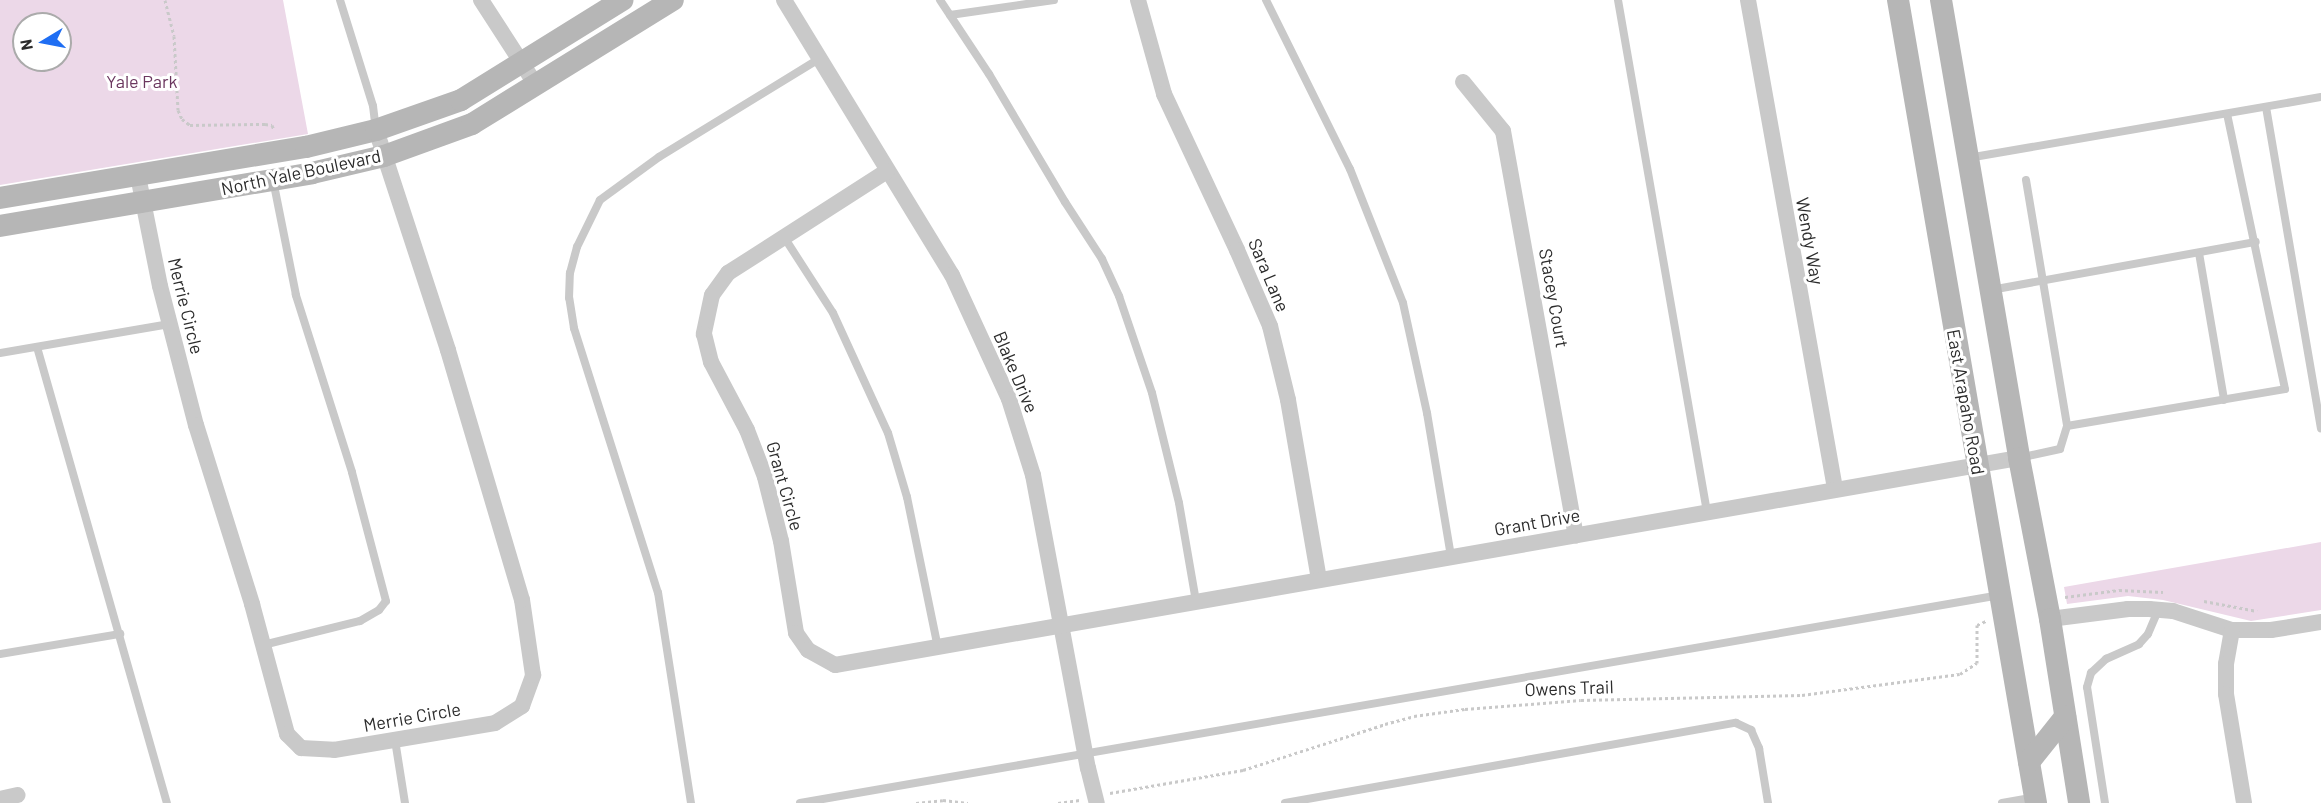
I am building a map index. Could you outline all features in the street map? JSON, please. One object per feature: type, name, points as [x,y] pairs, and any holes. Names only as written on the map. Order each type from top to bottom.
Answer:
[{"type":"main road","name":"North Yale Boulevard","points":[[0,198],[306,147],[376,130],[461,100],[622,0]]},
{"type":"main road","name":"North Yale Boulevard","points":[[0,226],[273,180],[384,156],[472,124],[673,0]]},
{"type":"main road","name":"East Arapaho Road","points":[[1898,0],[2036,800]]},
{"type":"main road","points":[[1941,0],[2019,458],[2050,619],[2079,803]]},
{"type":"main road","points":[[2029,762],[2065,717]]},
{"type":"street","points":[[481,0],[536,85]]},
{"type":"street","name":"Blake Drive","points":[[784,0],[886,171],[952,275],[1010,399],[1033,474],[1085,754],[1097,803]]},
{"type":"street","name":"Sara Lane","points":[[1138,0],[1164,94],[1270,326],[1288,400],[1319,579]]},
{"type":"street","name":"Wendy Way","points":[[1748,0],[1835,489]]},
{"type":"street","name":"Stacey Court","points":[[1463,82],[1503,131],[1576,535]]},
{"type":"street","name":"Merrie Circle","points":[[138,176],[170,324],[196,425],[263,645],[287,734],[301,748],[334,750],[495,723],[522,706],[533,675],[522,600],[448,350],[376,130]]},
{"type":"street","name":"Grant Circle","points":[[886,171],[728,273],[712,296],[704,334],[711,362],[747,430],[765,477],[781,541],[796,633],[808,650],[835,665],[1061,625]]},
{"type":"street","name":"Grant Drive","points":[[1061,625],[2019,458]]},
{"type":"street","points":[[2050,619],[2128,609],[2173,611],[2232,630],[2271,630],[2321,622]]},
{"type":"street","points":[[2232,630],[2226,664],[2226,694],[2244,803]]},
{"type":"street","points":[[0,799],[18,795]]},
{"type":"lane","points":[[340,0],[373,105],[376,130]]},
{"type":"lane","points":[[940,0],[1102,259],[1119,296],[1157,415],[1179,503],[1196,601]]},
{"type":"lane","points":[[950,15],[1054,0]]},
{"type":"lane","points":[[1266,0],[1350,169],[1403,303],[1426,413],[1451,557]]},
{"type":"lane","points":[[1618,0],[1707,512]]},
{"type":"lane","points":[[691,803],[658,593],[574,328],[569,298],[570,273],[588,222],[600,200],[658,157],[819,59]]},
{"type":"lane","points":[[1968,158],[2321,97]]},
{"type":"lane","points":[[2266,107],[2321,428]]},
{"type":"lane","points":[[2067,426],[2285,389],[2228,114]]},
{"type":"lane","points":[[263,645],[360,621],[379,610],[386,601],[352,472],[296,295],[273,180]]},
{"type":"lane","points":[[2019,458],[2060,449],[2067,426],[2026,180]]},
{"type":"lane","points":[[784,237],[833,313],[888,433],[907,497],[938,648]]},
{"type":"lane","points":[[1990,290],[2256,242]]},
{"type":"lane","points":[[2199,253],[2224,399]]},
{"type":"lane","points":[[0,353],[170,324]]},
{"type":"lane","points":[[37,347],[167,803]]},
{"type":"lane","points":[[800,803],[2000,595]]},
{"type":"lane","points":[[2105,803],[2087,687],[2091,673],[2106,660],[2139,644],[2148,634],[2158,610]]},
{"type":"lane","points":[[0,654],[120,634]]},
{"type":"lane","points":[[1285,803],[1736,723],[1751,730],[1759,748],[1768,803]]},
{"type":"lane","points":[[395,740],[405,803]]},
{"type":"lane","points":[[2002,803],[2036,800]]},
{"type":"path","points":[[165,0],[174,36],[178,110],[182,119],[190,125],[265,124],[272,125],[274,130]]},
{"type":"path","name":"Owens Trail","points":[[1117,792],[1243,770],[1395,722],[1465,709],[1581,700],[1802,695],[1960,674],[1977,663],[1977,625],[1988,620]]},
{"type":"path","points":[[916,803],[944,800],[968,803]]},
{"type":"path","points":[[1058,803],[1079,800]]},
{"type":"green space","name":"Yale Park","points":[[0,0],[283,0],[308,134],[0,185]]},
{"type":"green space","points":[[2321,542],[2321,610],[2251,621],[2163,600],[2128,596],[2067,604],[2064,587]]}]
